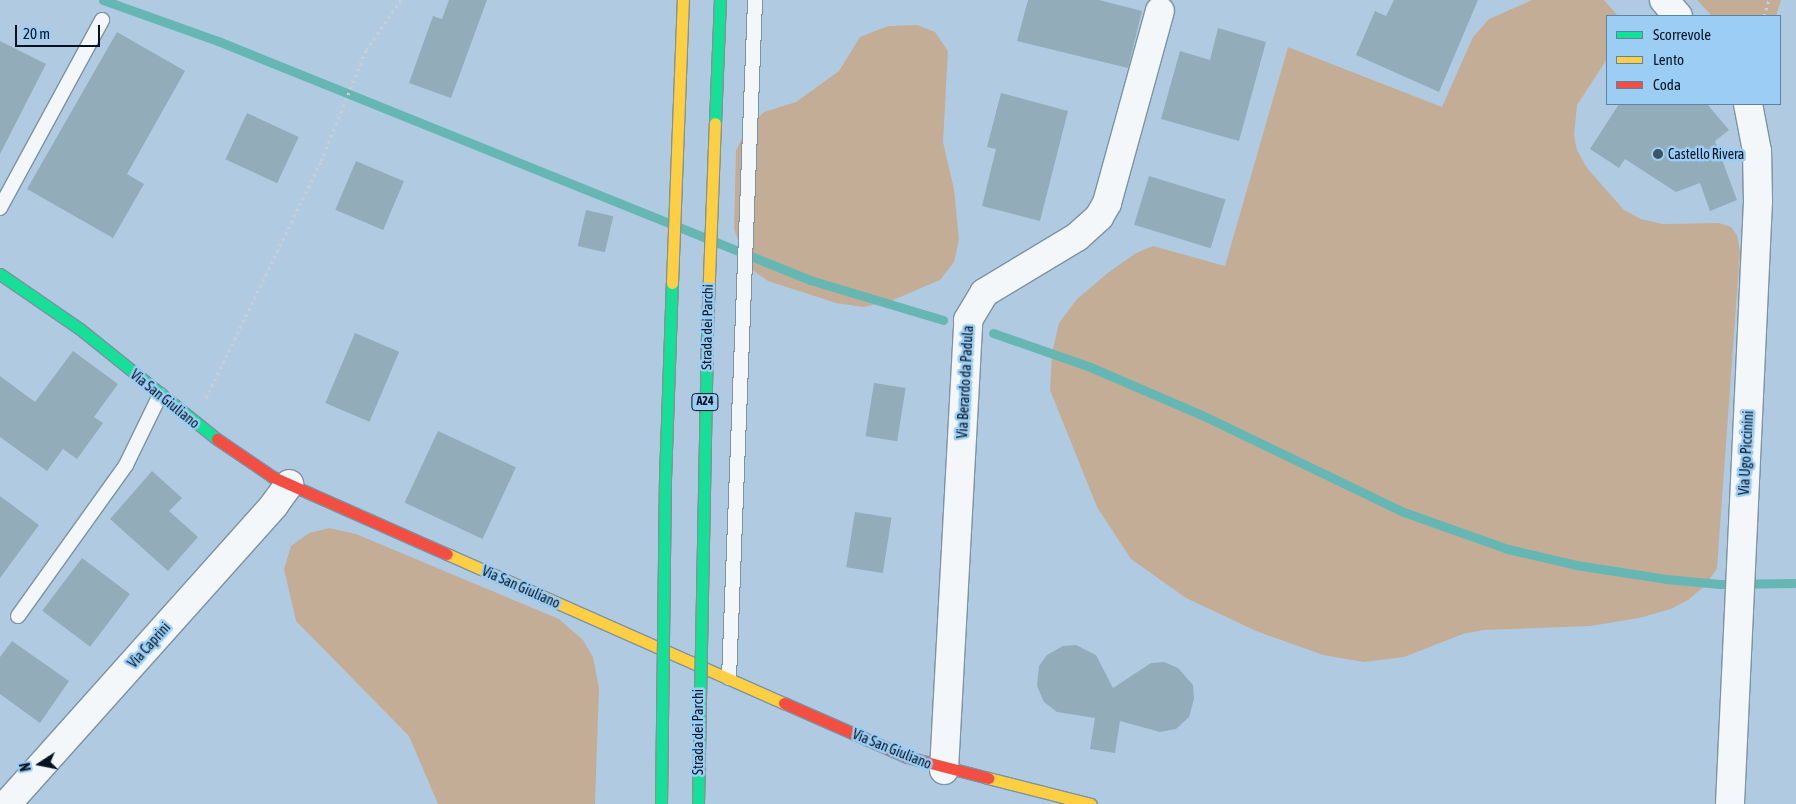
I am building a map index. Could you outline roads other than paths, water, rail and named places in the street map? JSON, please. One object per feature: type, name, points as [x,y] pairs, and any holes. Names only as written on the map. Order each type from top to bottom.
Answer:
[{"type":"main road","points":[[661,804],[665,479],[683,0]]},
{"type":"main road","name":"Strada dei Parchi","points":[[698,804],[708,272],[720,0]]},
{"type":"main road","name":"Via San Giuliano","points":[[0,274],[80,329],[194,423],[247,462],[289,484],[907,758],[944,770],[1091,804]]},
{"type":"street","points":[[1664,0],[1677,15]]},
{"type":"street","name":"Via Berardo da Padula","points":[[944,770],[968,320],[984,294],[1078,237],[1099,218],[1107,203],[1160,11]]},
{"type":"street","name":"Via Ugo Piccinini","points":[[1730,804],[1758,201],[1757,151],[1748,105]]},
{"type":"street","name":"Via Caprini","points":[[7,804],[274,505],[289,484]]},
{"type":"lane","points":[[729,678],[755,0]]},
{"type":"lane","points":[[0,208],[102,20]]},
{"type":"lane","points":[[18,616],[126,465],[160,395]]},
{"type":"waterway","points":[[103,0],[218,41],[810,280],[943,320]]},
{"type":"waterway","points":[[993,333],[1088,366],[1204,416],[1401,511],[1508,549],[1576,565],[1666,579],[1720,584],[1796,583]]},
{"type":"place","name":"Castello Rivera","points":[[1658,154]]}]
